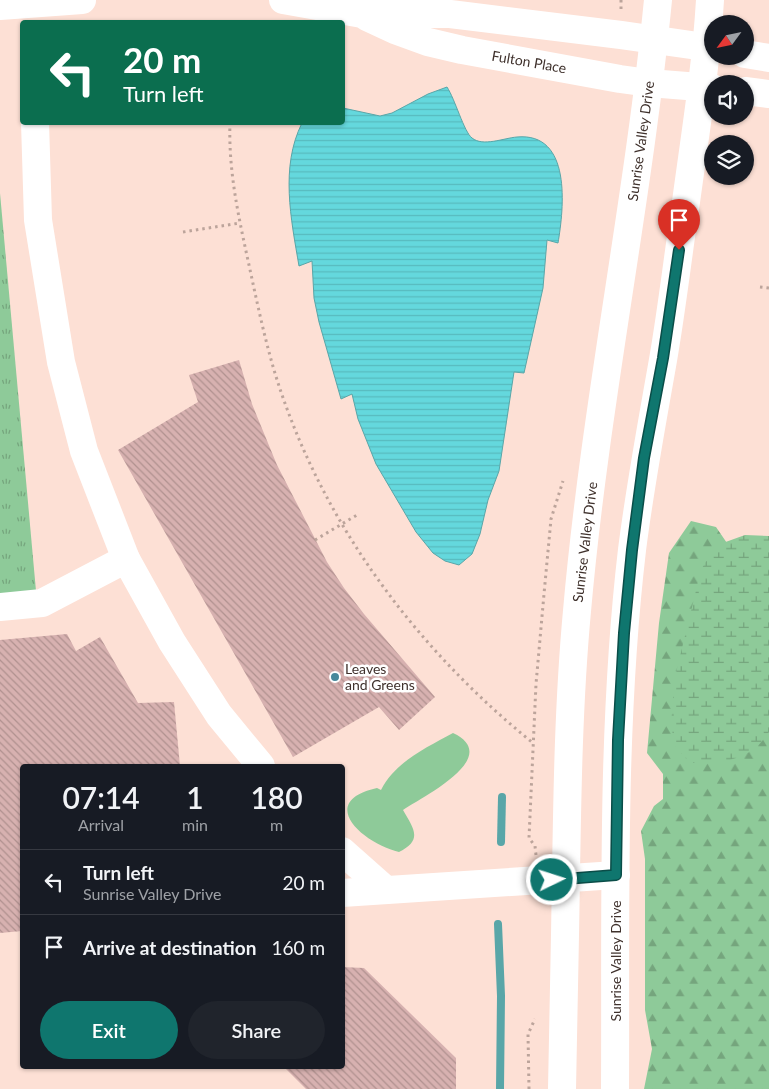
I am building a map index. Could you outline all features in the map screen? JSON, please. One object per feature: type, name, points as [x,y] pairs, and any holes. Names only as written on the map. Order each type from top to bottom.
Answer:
[{"type":"main road","points":[[0,6],[42,8],[82,0]]},
{"type":"main road","name":"Fulton Place","points":[[283,0],[362,14],[450,14],[704,47]]},
{"type":"main road","name":"Sunrise Valley Drive","points":[[562,1089],[569,725],[577,611],[583,549],[650,83],[658,0]]},
{"type":"main road","name":"Sunrise Valley Drive","points":[[710,0],[710,15]]},
{"type":"main road","name":"Fulton Place","points":[[362,14],[395,30],[428,42],[497,57],[650,83],[704,88]]},
{"type":"main road","points":[[754,56],[769,58]]},
{"type":"main road","points":[[754,92],[769,94]]},
{"type":"main road","name":"Sunrise Valley Drive","points":[[615,1089],[619,691],[632,550],[644,458],[665,348],[704,107]]},
{"type":"main road","points":[[36,125],[38,220],[61,362],[84,451],[126,559],[172,642],[219,715],[259,764]]},
{"type":"main road","points":[[0,606],[42,603],[126,559]]},
{"type":"main road","points":[[345,854],[386,890]]},
{"type":"main road","points":[[345,893],[616,875]]},
{"type":"path","points":[[230,125],[230,161],[240,223],[260,316],[279,388],[302,447],[324,494],[357,551],[378,581],[432,648],[452,671],[498,714],[533,743]]},
{"type":"path","points":[[183,232],[240,223]]},
{"type":"path","points":[[760,287],[769,288]]},
{"type":"path","points":[[315,540],[357,515]]},
{"type":"green space","points":[[0,193],[36,591],[0,594]]},
{"type":"green space","points":[[691,521],[716,527],[729,546],[769,622],[769,1089],[644,1089],[652,1049],[645,1010],[645,859],[641,831],[654,806],[663,799],[663,774],[647,753],[659,623],[669,553]]},
{"type":"green space","points":[[745,535],[769,536],[769,732],[753,750],[734,759],[690,763],[675,746],[671,724],[675,677],[701,570],[713,549],[720,544]]},
{"type":"green space","points":[[453,733],[466,743],[469,753],[465,764],[441,786],[403,810],[413,828],[414,834],[414,838],[407,848],[399,852],[385,848],[360,832],[347,812],[349,803],[359,794],[377,788],[381,790],[387,780],[403,763]]},
{"type":"water","points":[[447,87],[469,135],[477,141],[488,142],[517,137],[535,139],[547,147],[556,159],[562,193],[558,243],[547,240],[543,288],[524,373],[514,372],[499,471],[472,554],[459,565],[445,561],[433,553],[416,532],[376,464],[358,419],[352,394],[341,399],[319,322],[314,298],[312,261],[299,266],[289,193],[291,157],[301,125],[345,125],[345,108],[380,116],[392,113],[428,94]]},
{"type":"building","points":[[239,360],[252,404],[277,465],[327,562],[364,614],[435,697],[399,730],[379,707],[293,757],[118,450],[198,402],[189,375]]},
{"type":"building","points":[[67,634],[76,651],[100,637],[138,703],[174,702],[180,764],[20,764],[20,931],[0,933],[0,640]]},
{"type":"building","points":[[345,967],[364,968],[456,1058],[456,1089],[306,1089],[286,1069],[345,1069]]},
{"type":"waterway","points":[[501,842],[502,797]]},
{"type":"waterway","points":[[498,924],[501,996],[500,1089]]},
{"type":"place","name":"Leaves and Greens","points":[[335,677]]},
{"type":"route","points":[[552,880],[616,875],[619,691],[632,550],[644,458],[663,358],[679,250]]}]
